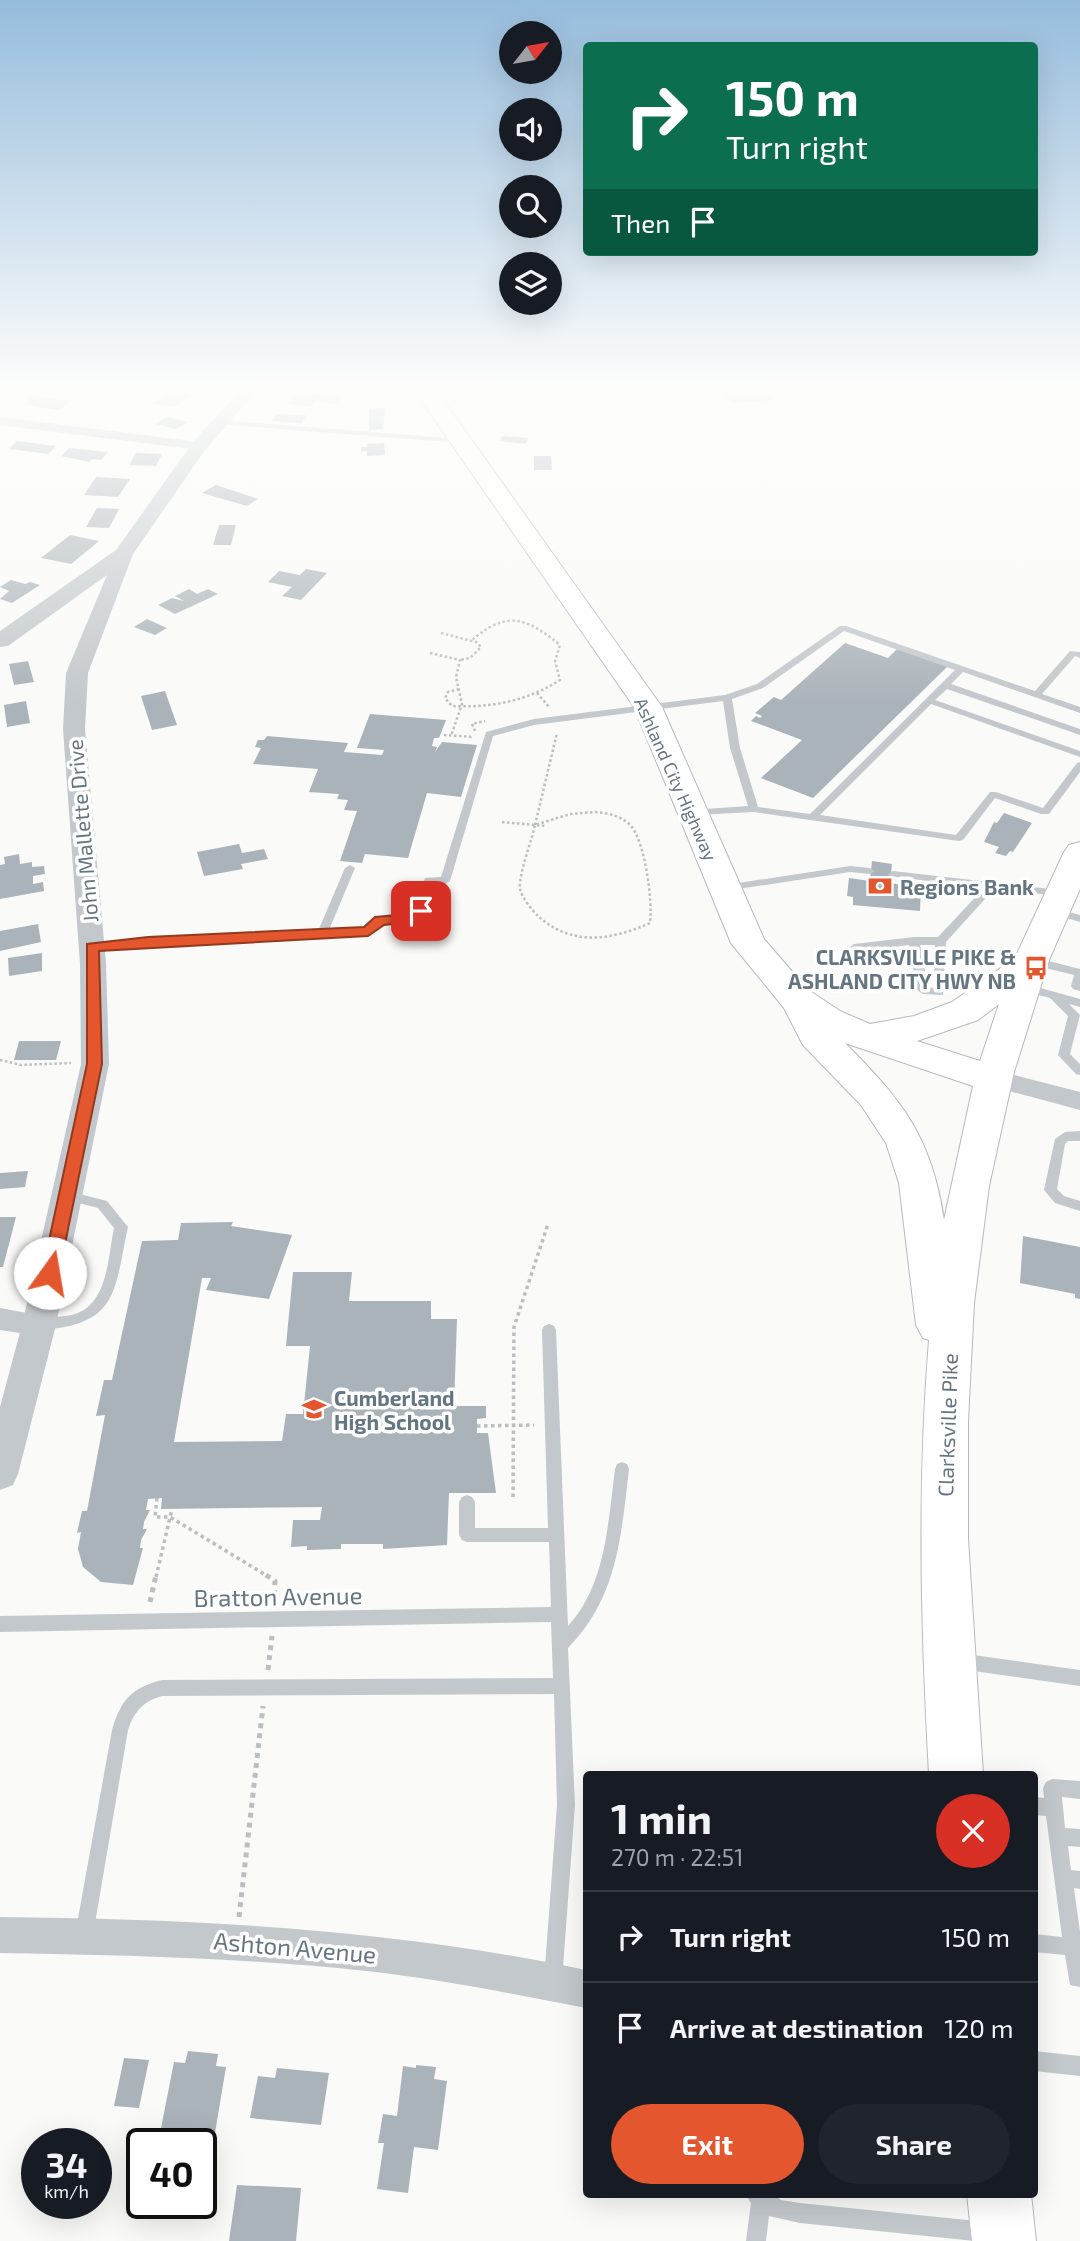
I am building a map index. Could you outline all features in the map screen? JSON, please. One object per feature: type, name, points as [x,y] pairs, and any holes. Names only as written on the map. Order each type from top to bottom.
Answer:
[{"type":"main road","name":"Ashland City Highway","points":[[499,495],[648,707],[695,812],[748,943],[794,998],[827,1020],[867,1038],[991,1078]]},
{"type":"main road","name":"Clarksville Pike","points":[[956,1771],[946,1659],[944,1473],[948,1385],[963,1218],[991,1078],[1037,981],[1064,908],[1080,852]]},
{"type":"main road","points":[[867,1038],[919,1028],[1037,981]]},
{"type":"main road","points":[[794,998],[816,1036],[874,1095],[904,1140],[919,1183],[928,1267],[948,1385]]},
{"type":"street","points":[[0,641],[118,561],[165,495]]},
{"type":"street","name":"John Mallette Drive","points":[[0,1474],[39,1325],[95,1064],[92,947],[74,729],[76,673],[118,561]]},
{"type":"street","points":[[991,1078],[1080,1101]]},
{"type":"street","points":[[0,1319],[39,1325]]},
{"type":"street","name":"Ashton Avenue","points":[[0,1935],[247,1942],[361,1952],[569,1985]]},
{"type":"lane","points":[[92,947],[368,932],[380,921],[413,918],[421,911],[429,880],[445,881],[489,734],[534,722],[727,698],[760,686],[843,628],[1080,710]]},
{"type":"lane","points":[[1037,694],[1073,653],[1080,655]]},
{"type":"lane","points":[[814,816],[961,669]]},
{"type":"lane","points":[[946,685],[1080,732]]},
{"type":"lane","points":[[727,698],[735,748],[754,808]]},
{"type":"lane","points":[[930,701],[1080,754]]},
{"type":"lane","points":[[695,812],[754,808],[959,838],[993,794],[1045,812],[1080,765]]},
{"type":"lane","points":[[323,934],[350,868]]},
{"type":"lane","points":[[725,888],[850,869],[870,871]]},
{"type":"lane","points":[[893,874],[991,886],[1064,908]]},
{"type":"lane","points":[[914,941],[923,990],[939,992],[942,941],[991,886]]},
{"type":"lane","points":[[854,948],[914,941],[942,941]]},
{"type":"lane","points":[[1037,981],[1080,974],[1077,986],[1080,987]]},
{"type":"lane","points":[[1037,981],[1080,1003]]},
{"type":"lane","points":[[1037,981],[1074,1015],[1064,1055],[1065,1060],[1080,1071]]},
{"type":"lane","points":[[1080,1136],[1065,1137],[1059,1142],[1050,1190],[1060,1200],[1080,1206]]},
{"type":"lane","points":[[39,1325],[67,1322],[94,1310],[111,1272],[121,1227],[103,1204],[68,1196]]},
{"type":"lane","points":[[549,1330],[557,1614],[566,1805],[569,1985]]},
{"type":"lane","points":[[559,1646],[579,1629],[600,1592],[610,1558],[622,1469]]},
{"type":"lane","points":[[467,1502],[467,1535],[555,1535]]},
{"type":"lane","name":"Bratton Avenue","points":[[0,1624],[557,1614]]},
{"type":"lane","points":[[946,1659],[1080,1678]]},
{"type":"lane","points":[[84,1936],[120,1730],[124,1715],[138,1696],[162,1688],[561,1686]]},
{"type":"lane","points":[[1080,1790],[1052,1788],[1058,1836],[1072,1879],[1075,1922],[1073,1947],[1077,1978],[1080,1978]]},
{"type":"lane","points":[[1038,1806],[1054,1808]]},
{"type":"lane","points":[[1058,1836],[1080,1838]]},
{"type":"lane","points":[[1038,1943],[1073,1947]]},
{"type":"lane","points":[[1038,2061],[1080,2066]]},
{"type":"lane","points":[[755,2241],[758,2198],[777,2209],[800,2213],[1002,2223]]},
{"type":"path","points":[[459,689],[448,692],[445,698],[452,706],[492,705],[537,693],[561,680],[555,661],[560,645],[537,625],[523,620],[498,621],[485,626],[471,641]]},
{"type":"path","points":[[430,653],[460,660],[470,658],[481,647],[471,641],[441,633]]},
{"type":"path","points":[[451,736],[461,706],[456,677],[460,660]]},
{"type":"path","points":[[537,693],[555,714]]},
{"type":"path","points":[[535,825],[562,814],[599,812],[628,823],[637,838],[653,906],[650,923],[620,936],[596,937],[560,932],[527,907],[520,888],[558,727]]},
{"type":"path","points":[[444,735],[487,738]]},
{"type":"path","points":[[502,822],[546,826]]},
{"type":"path","points":[[0,1060],[20,1065],[95,1064]]},
{"type":"path","points":[[513,1497],[514,1327],[548,1224]]},
{"type":"path","points":[[477,1426],[552,1425]]},
{"type":"path","points":[[146,1621],[172,1509]]},
{"type":"building","points":[[84,495],[120,495],[118,497]]},
{"type":"building","points":[[207,495],[245,495],[258,499],[247,506]]},
{"type":"building","points":[[97,508],[119,509],[109,528],[86,527]]},
{"type":"building","points":[[219,525],[236,525],[231,545],[213,545]]},
{"type":"building","points":[[70,535],[99,541],[71,564],[41,558]]},
{"type":"building","points":[[306,569],[327,573],[301,600],[282,596],[292,587],[268,582],[279,571],[300,575]]},
{"type":"building","points":[[11,580],[40,585],[12,603],[0,599],[9,591],[0,587]]},
{"type":"building","points":[[189,589],[197,594],[208,589],[218,594],[175,614],[158,605],[172,598],[184,601],[175,596]]},
{"type":"building","points":[[147,619],[167,628],[155,635],[134,627]]},
{"type":"building","points":[[845,643],[888,658],[897,649],[948,666],[813,798],[761,778],[802,740],[751,721],[756,716],[762,716],[755,713],[774,697],[781,700]]},
{"type":"building","points":[[28,661],[34,682],[14,685],[9,664]]},
{"type":"building","points":[[165,691],[177,725],[152,730],[141,696]]},
{"type":"building","points":[[26,701],[30,723],[7,727],[4,705]]},
{"type":"building","points":[[370,714],[446,720],[439,738],[434,738],[432,746],[437,747],[435,752],[442,742],[477,745],[461,797],[427,793],[408,858],[365,854],[362,863],[340,861],[357,811],[344,810],[348,800],[337,799],[339,794],[309,792],[318,769],[253,764],[261,748],[255,747],[258,740],[264,740],[267,736],[348,743],[344,752],[382,755],[384,750],[357,748]]},
{"type":"building","points":[[1004,813],[1032,823],[1013,852],[1010,851],[1006,856],[995,853],[999,847],[984,842],[994,822],[997,823]]},
{"type":"building","points":[[239,844],[242,853],[264,849],[268,859],[241,864],[243,869],[204,876],[197,852]]},
{"type":"building","points":[[19,854],[20,864],[32,862],[32,867],[44,866],[45,874],[33,876],[33,884],[43,882],[44,891],[0,899],[0,865],[5,864],[4,857]]},
{"type":"building","name":"Regions Bank","points":[[872,861],[892,864],[890,883],[921,888],[920,911],[853,905],[853,897],[847,896],[849,878],[870,881]]},
{"type":"building","points":[[38,924],[41,942],[0,951],[0,931]]},
{"type":"building","points":[[42,953],[42,971],[9,976],[8,958]]},
{"type":"building","points":[[19,1041],[61,1041],[56,1060],[14,1060]]},
{"type":"building","points":[[28,1171],[25,1187],[0,1189],[0,1173]]},
{"type":"building","points":[[0,1217],[16,1217],[3,1267],[0,1267]]},
{"type":"building","points":[[233,1222],[231,1226],[292,1235],[269,1299],[206,1290],[211,1278],[202,1278],[174,1442],[282,1441],[286,1414],[303,1414],[310,1346],[286,1346],[293,1272],[352,1272],[349,1301],[431,1301],[431,1319],[457,1319],[454,1406],[486,1406],[486,1418],[477,1419],[477,1433],[488,1433],[496,1493],[449,1493],[447,1545],[383,1549],[383,1544],[341,1544],[341,1549],[307,1550],[307,1546],[291,1547],[293,1520],[320,1520],[322,1507],[161,1509],[162,1498],[148,1499],[146,1510],[150,1510],[143,1529],[147,1529],[141,1540],[140,1548],[143,1548],[133,1585],[101,1582],[83,1567],[78,1549],[81,1532],[77,1533],[82,1511],[87,1511],[105,1415],[96,1416],[104,1380],[112,1380],[142,1241],[178,1240],[181,1223]]},
{"type":"building","points":[[1023,1236],[1080,1247],[1080,1299],[1075,1298],[1075,1294],[1020,1283]]},
{"type":"building","points":[[188,2051],[218,2054],[216,2066],[226,2067],[216,2128],[161,2128],[174,2062],[185,2063]]},
{"type":"building","points":[[124,2058],[149,2060],[139,2108],[114,2106]]},
{"type":"building","points":[[416,2065],[436,2067],[434,2079],[447,2081],[438,2150],[414,2147],[408,2193],[377,2189],[384,2143],[378,2143],[383,2114],[397,2116],[403,2066],[416,2068]]},
{"type":"building","points":[[277,2068],[329,2073],[321,2125],[250,2118],[258,2076],[275,2078]]},
{"type":"building","points":[[237,2185],[301,2188],[296,2241],[229,2241]]},
{"type":"place","name":"Regions Bank","points":[[880,886]]},
{"type":"place","name":"CLARKSVILLE PIKE & ASHLAND CITY HWY NB","points":[[1036,968]]},
{"type":"place","name":"Cumberland High School","points":[[314,1409]]},
{"type":"route","points":[[50,1273],[79,1149],[95,1064],[92,947],[368,932],[380,921],[413,918],[421,911]]}]
